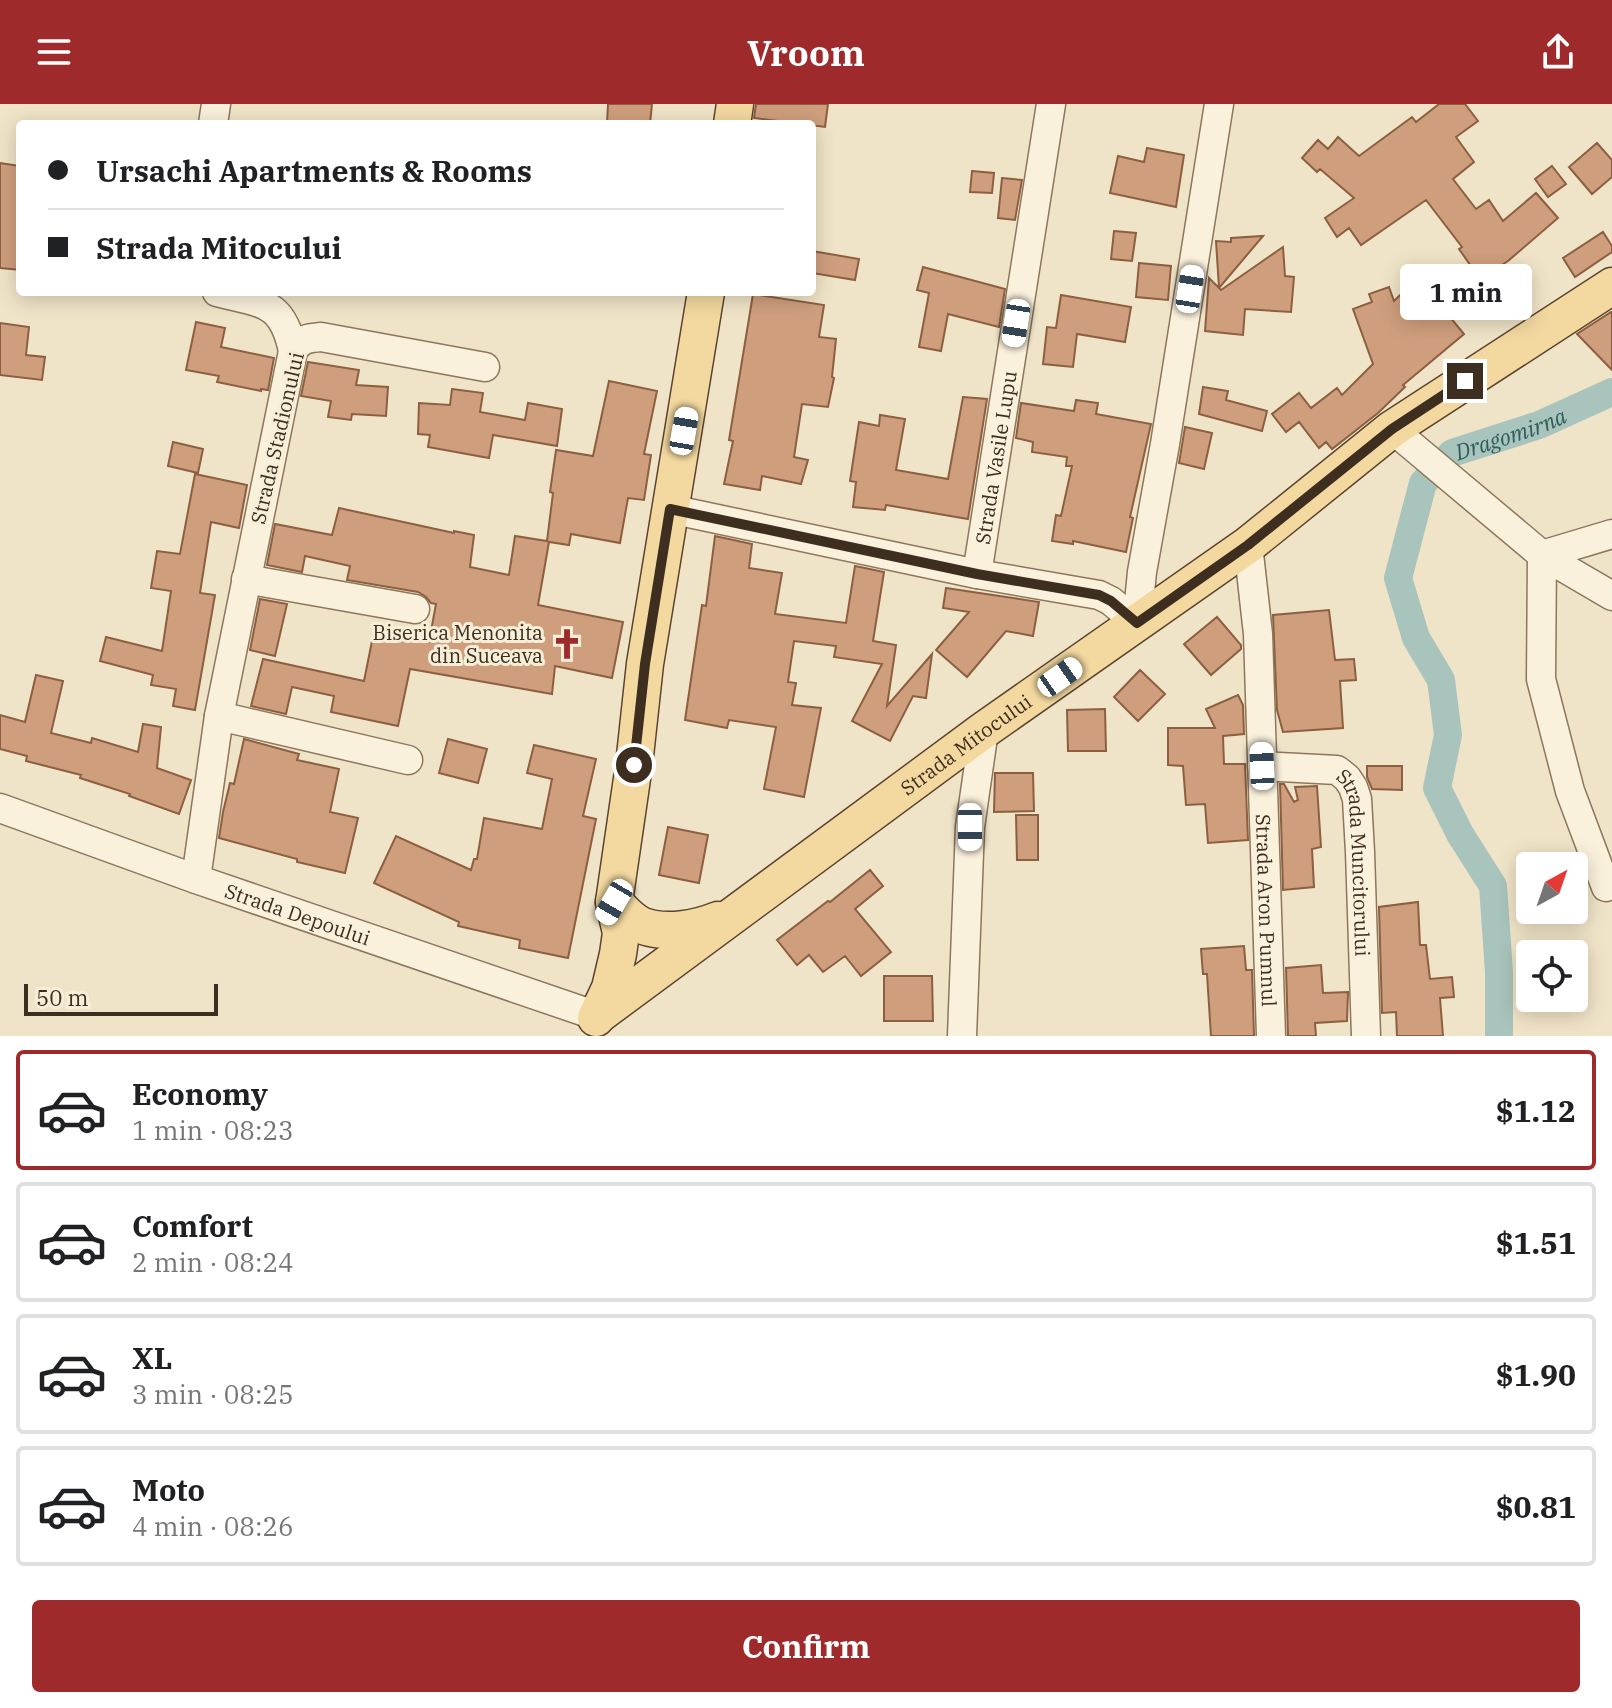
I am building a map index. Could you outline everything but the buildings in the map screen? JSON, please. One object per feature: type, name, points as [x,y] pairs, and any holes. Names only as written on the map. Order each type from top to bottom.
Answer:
[{"type":"main road","name":"Strada Mitocului","points":[[595,1026],[742,910],[984,730],[1248,545],[1392,429],[1612,286]]},
{"type":"main road","points":[[595,1026],[590,987],[595,950],[600,926],[614,902],[645,664],[705,296]]},
{"type":"main road","points":[[614,902],[641,926],[667,930],[710,924],[742,910]]},
{"type":"street","name":"Strada Vasile Lupu","points":[[977,574],[1051,104]]},
{"type":"street","points":[[1137,623],[1142,572],[1219,104]]},
{"type":"street","points":[[233,296],[268,305],[281,315],[288,328],[293,351]]},
{"type":"street","name":"Strada Stadionului","points":[[196,879],[219,716],[293,351],[298,343],[321,337],[485,367]]},
{"type":"street","points":[[1392,429],[1542,555],[1612,596]]},
{"type":"street","points":[[670,509],[977,574],[1099,595],[1137,623]]},
{"type":"street","points":[[1542,555],[1612,534]]},
{"type":"street","name":"Strada Aron Pumnul","points":[[1248,545],[1258,634],[1271,1036]]},
{"type":"street","points":[[1542,555],[1541,679],[1570,791],[1602,844],[1606,887]]},
{"type":"street","points":[[246,579],[415,609]]},
{"type":"street","points":[[219,716],[408,760]]},
{"type":"street","points":[[962,1036],[970,827],[984,730]]},
{"type":"street","name":"Strada Muncitorului","points":[[1262,766],[1337,770],[1353,787],[1357,799],[1360,852],[1366,1036]]},
{"type":"street","name":"Strada Depoului","points":[[0,808],[595,1026]]},
{"type":"waterway","name":"Dragomirna","points":[[1499,1036],[1499,972],[1493,886],[1460,834],[1437,788],[1448,735],[1441,680],[1416,638],[1398,578],[1423,483],[1452,453],[1539,425],[1612,392]]},
{"type":"place","name":"Biserica Menonita din Suceava","points":[[567,644]]},
{"type":"route","points":[[634,765],[645,664],[670,509],[977,574],[1099,595],[1137,623],[1248,545],[1392,429],[1465,381]]}]
